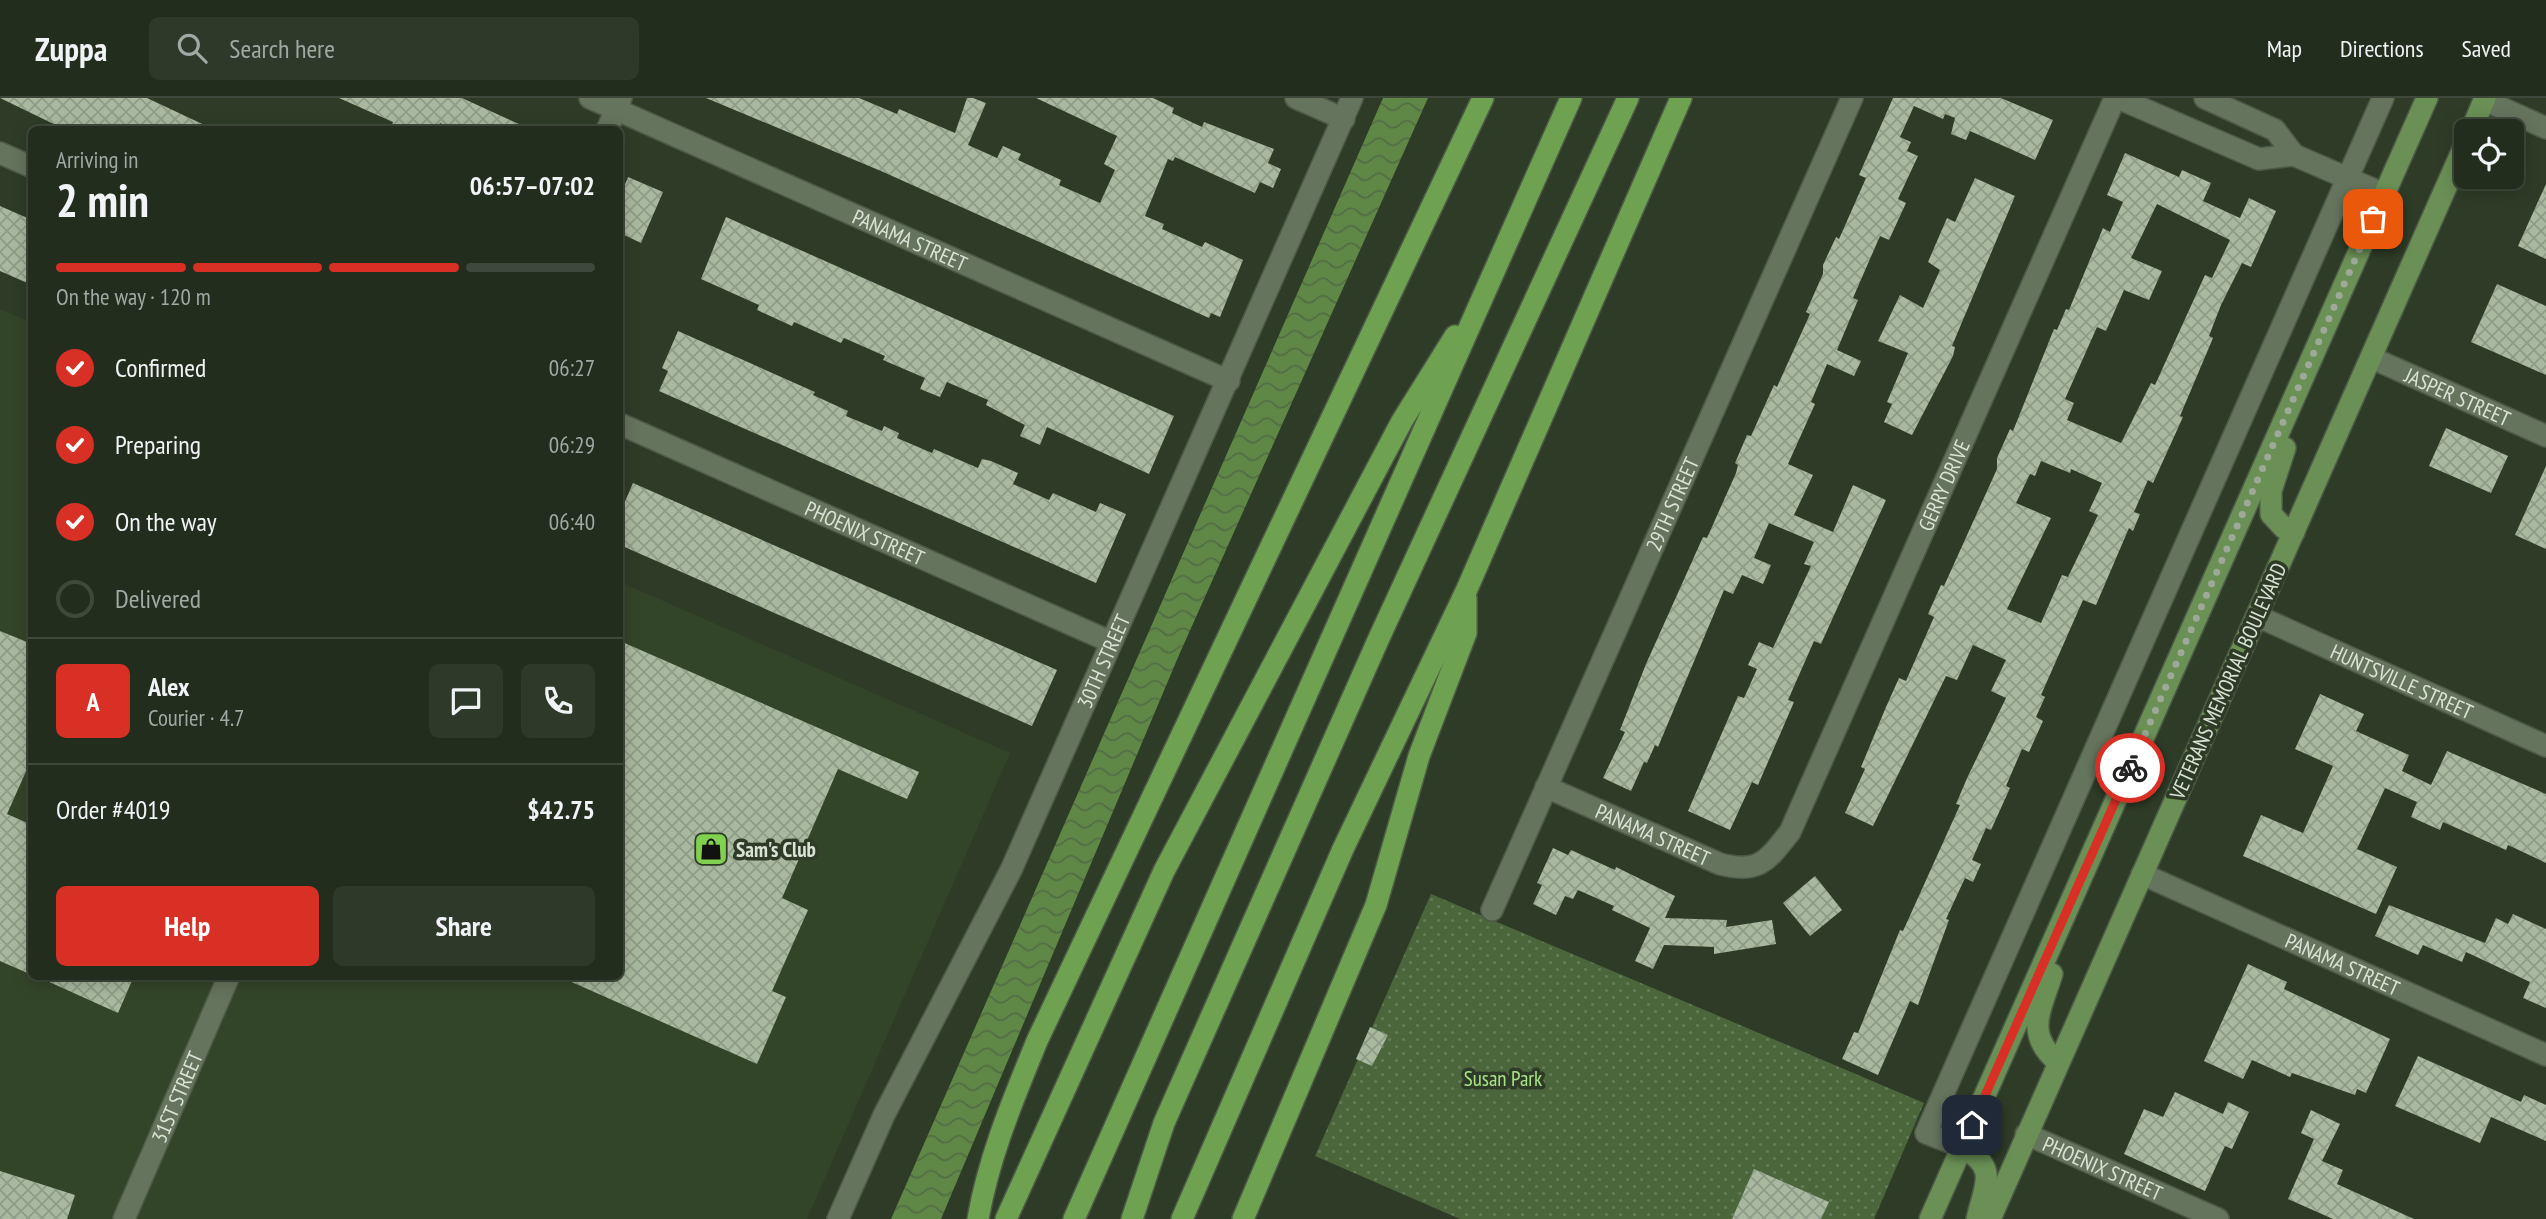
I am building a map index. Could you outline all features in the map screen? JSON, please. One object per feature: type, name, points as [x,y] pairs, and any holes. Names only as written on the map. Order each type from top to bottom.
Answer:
[{"type":"highway","points":[[978,1219],[985,1178],[1004,1121],[1037,1041],[1483,98]]},
{"type":"highway","points":[[1074,1219],[1571,98]]},
{"type":"highway","points":[[1132,1219],[1164,1123],[1494,388],[1628,98]]},
{"type":"highway","points":[[1182,1219],[1297,960],[1343,849],[1466,589],[1681,98]]},
{"type":"highway","points":[[1006,1219],[1164,871],[1402,421],[1492,274]]},
{"type":"highway","points":[[1243,1219],[1376,905],[1419,756],[1466,633],[1466,589]]},
{"type":"main road","points":[[1930,1219],[2427,98]]},
{"type":"main road","points":[[2476,119],[2485,99]]},
{"type":"main road","name":"VETERANS MEMORIAL BOULEVARD","points":[[1990,1219],[2454,170]]},
{"type":"main road","points":[[2294,532],[2284,528],[2271,514],[2270,491],[2328,320]]},
{"type":"main road","points":[[2058,1062],[2041,1044],[2036,1023],[2089,862]]},
{"type":"main road","points":[[1962,1147],[1982,1160],[1987,1169],[1987,1184],[1977,1219]]},
{"type":"street","name":"PANAMA STREET","points":[[590,98],[618,104],[1229,381]]},
{"type":"street","points":[[1296,98],[1343,118]]},
{"type":"street","name":"30TH STREET","points":[[838,1219],[884,1115],[1011,870],[1352,98]]},
{"type":"street","name":"29TH STREET","points":[[1492,910],[1852,98]]},
{"type":"street","points":[[2117,98],[2259,159],[2294,155],[2384,194]]},
{"type":"street","name":"GERRY DRIVE","points":[[1761,865],[1790,832],[2117,98]]},
{"type":"street","points":[[2205,98],[2275,130],[2294,155]]},
{"type":"street","points":[[1962,1147],[1926,1133],[2384,98]]},
{"type":"street","points":[[2485,99],[2546,128]]},
{"type":"street","points":[[609,126],[618,104]]},
{"type":"street","points":[[0,153],[28,165]]},
{"type":"street","name":"JASPER STREET","points":[[2372,358],[2546,436]]},
{"type":"street","name":"PHOENIX STREET","points":[[623,425],[1111,642]]},
{"type":"street","name":"HUNTSVILLE STREET","points":[[2257,616],[2546,746]]},
{"type":"street","name":"PANAMA STREET","points":[[1546,787],[1720,864],[1742,870],[1761,865]]},
{"type":"street","name":"PANAMA STREET","points":[[2142,874],[2546,1055]]},
{"type":"street","name":"31ST STREET","points":[[124,1219],[227,980]]},
{"type":"street","name":"PHOENIX STREET","points":[[2026,1134],[2218,1219]]},
{"type":"shaded area","points":[[0,309],[28,321],[28,980],[623,980],[623,583],[1010,753],[807,1219],[0,1219]]},
{"type":"green space","name":"Susan Park","points":[[1431,894],[1924,1103],[1874,1219],[1460,1219],[1315,1156]]},
{"type":"water","points":[[1383,98],[1428,98],[1179,655],[941,1219],[891,1219]]},
{"type":"building","points":[[0,98],[147,98],[206,126],[58,126]]},
{"type":"building","points":[[339,98],[462,98],[523,126],[446,126],[440,123],[439,126],[392,126],[393,122]]},
{"type":"building","points":[[706,98],[859,98],[897,114],[899,109],[955,133],[967,98],[973,98],[986,103],[968,145],[997,158],[1003,146],[1021,154],[1018,160],[1061,180],[1059,185],[1100,203],[1115,170],[1104,164],[1117,136],[1036,98],[1153,98],[1174,108],[1172,113],[1202,127],[1204,122],[1274,149],[1268,163],[1281,169],[1273,188],[1260,182],[1255,193],[1175,157],[1173,161],[1168,159],[1145,216],[1164,224],[1162,229],[1202,247],[1205,242],[1243,260],[1220,317],[1211,313],[1209,318],[881,171]]},
{"type":"building","points":[[1893,98],[2001,98],[2053,120],[2035,160],[1970,131],[1966,140],[1951,134],[1955,118],[1945,114],[1943,119],[1914,106],[1900,137],[1911,142],[1907,151],[1918,156],[1898,199],[1906,203],[1889,240],[1880,236],[1853,298],[1858,300],[1837,350],[1861,361],[1854,376],[1827,364],[1811,402],[1815,404],[1788,464],[1813,475],[1794,515],[1833,532],[1853,485],[1886,500],[1821,644],[1814,641],[1788,700],[1794,702],[1758,785],[1752,782],[1730,830],[1688,811],[1738,696],[1744,698],[1757,669],[1748,665],[1759,642],[1773,648],[1811,566],[1804,564],[1814,542],[1769,523],[1754,558],[1771,565],[1763,584],[1742,575],[1733,594],[1724,590],[1658,747],[1655,745],[1647,763],[1644,762],[1631,791],[1603,778],[1625,732],[1620,730],[1646,664],[1703,537],[1707,538],[1736,473],[1738,465],[1735,463],[1747,435],[1751,436],[1774,385],[1777,387],[1810,314],[1806,312],[1823,274],[1823,265],[1836,237],[1839,239],[1866,178],[1859,175]]},
{"type":"building","points":[[2125,153],[2179,177],[2182,170],[2211,183],[2203,201],[2240,218],[2249,198],[2276,211],[2251,267],[2242,263],[2221,305],[2209,336],[2213,338],[2180,416],[2183,417],[2153,483],[2148,480],[2134,512],[2140,514],[2133,531],[2129,528],[2096,605],[2083,600],[2041,695],[2045,697],[2036,717],[2043,721],[2029,752],[2022,749],[2006,786],[2010,788],[1991,830],[1986,828],[1972,860],[1981,864],[1973,882],[1965,878],[1946,919],[1949,920],[1918,1005],[1910,1001],[1878,1075],[1842,1059],[1854,1032],[1858,1033],[1900,930],[1903,931],[1960,805],[1956,804],[1968,776],[2006,698],[1991,691],[2006,660],[1973,645],[1957,680],[1946,676],[1873,826],[1845,813],[1865,769],[1861,767],[1886,707],[1899,678],[1906,681],[1934,617],[1928,614],[1941,585],[1944,586],[1997,469],[1997,458],[2010,429],[2013,431],[2054,329],[2057,330],[2066,309],[2069,310],[2103,228],[2110,232],[2123,202],[2107,195]],"holes":[[[2157,204],[2230,240],[2212,278],[2205,275],[2155,385],[2151,383],[2121,443],[2067,420],[2074,403],[2065,399],[2097,327],[2106,331],[2124,290],[2149,300],[2162,271],[2131,258]],[[2041,461],[2070,473],[2071,469],[2102,483],[2089,511],[2098,515],[2068,577],[2062,575],[2041,623],[2007,609],[2051,518],[2016,503],[2030,474],[2035,476]]]},
{"type":"building","points":[[628,177],[663,192],[641,243],[623,234],[623,190]]},
{"type":"building","points":[[1975,178],[2015,196],[1952,346],[1955,347],[1953,356],[1912,435],[1884,422],[1892,404],[1887,402],[1908,353],[1878,341],[1900,295],[1923,308],[1940,270],[1928,262],[1947,218],[1955,222]]},
{"type":"building","points":[[2546,184],[2546,259],[2518,246]]},
{"type":"building","points":[[0,206],[28,218],[28,283],[0,271]]},
{"type":"building","points":[[726,217],[1174,416],[1149,474],[1047,427],[1040,445],[1020,436],[1025,425],[986,405],[988,400],[947,382],[940,397],[920,389],[925,378],[883,360],[885,356],[844,338],[841,343],[794,322],[792,326],[757,310],[759,305],[701,279]]},
{"type":"building","points":[[2497,284],[2546,306],[2546,375],[2471,342]]},
{"type":"building","points":[[678,331],[815,392],[813,395],[848,411],[846,416],[882,431],[884,426],[899,433],[897,438],[932,453],[934,449],[978,468],[982,459],[991,461],[1018,473],[1013,484],[1049,500],[1053,493],[1096,512],[1100,503],[1126,514],[1096,583],[659,391],[668,371],[662,368]]},
{"type":"building","points":[[2446,428],[2508,456],[2491,493],[2429,466]]},
{"type":"building","points":[[2546,466],[2546,549],[2515,535]]},
{"type":"building","points":[[633,483],[1057,670],[1032,726],[623,546],[623,506]]},
{"type":"building","points":[[0,631],[28,642],[28,767],[7,814],[28,823],[28,973],[0,961]]},
{"type":"building","name":"Sam's Club","points":[[623,642],[919,772],[907,799],[838,769],[782,898],[808,910],[772,991],[786,997],[757,1064],[567,980],[623,980]]},
{"type":"building","points":[[2320,694],[2364,714],[2356,731],[2409,755],[2402,771],[2431,785],[2447,751],[2546,794],[2546,863],[2508,845],[2506,850],[2443,822],[2440,830],[2411,817],[2417,802],[2385,788],[2357,849],[2397,867],[2376,914],[2243,856],[2261,815],[2303,833],[2333,766],[2295,749]]},
{"type":"building","points":[[1553,848],[1568,855],[1571,850],[1615,870],[1616,867],[1675,896],[1665,918],[1727,920],[1726,927],[1772,920],[1776,944],[1714,954],[1714,947],[1664,945],[1653,969],[1635,961],[1650,928],[1612,910],[1614,906],[1578,890],[1573,899],[1565,896],[1556,915],[1533,904],[1542,885],[1537,883]]},
{"type":"building","points":[[1815,876],[1842,910],[1810,936],[1783,903]]},
{"type":"building","points":[[2389,905],[2485,943],[2496,918],[2508,924],[2513,914],[2546,929],[2546,1008],[2523,998],[2530,982],[2466,952],[2462,962],[2423,945],[2418,955],[2375,936]]},
{"type":"building","points":[[2248,964],[2287,982],[2284,989],[2390,1039],[2366,1093],[2357,1089],[2355,1095],[2292,1073],[2290,1077],[2252,1060],[2243,1079],[2204,1061]]},
{"type":"building","points":[[45,980],[132,980],[118,1013]]},
{"type":"building","points":[[1370,1027],[1388,1035],[1372,1066],[1356,1059]]},
{"type":"building","points":[[2418,1056],[2521,1102],[2524,1095],[2546,1105],[2546,1141],[2491,1117],[2480,1143],[2395,1106]]},
{"type":"building","points":[[2175,1092],[2223,1114],[2228,1102],[2249,1112],[2232,1149],[2225,1146],[2205,1191],[2124,1154],[2144,1109],[2163,1117]]},
{"type":"building","points":[[2311,1110],[2340,1124],[2322,1161],[2343,1170],[2337,1184],[2414,1219],[2333,1219],[2288,1199],[2314,1139],[2301,1133]]},
{"type":"building","points":[[1754,1169],[1829,1202],[1821,1219],[1732,1219]]},
{"type":"building","points":[[0,1171],[75,1195],[67,1219],[0,1219]]},
{"type":"way so far","points":[[2130,768],[2373,219]]},
{"type":"place","name":"Sam's Club","points":[[711,849]]},
{"type":"route","points":[[1972,1125],[2130,768]]}]
